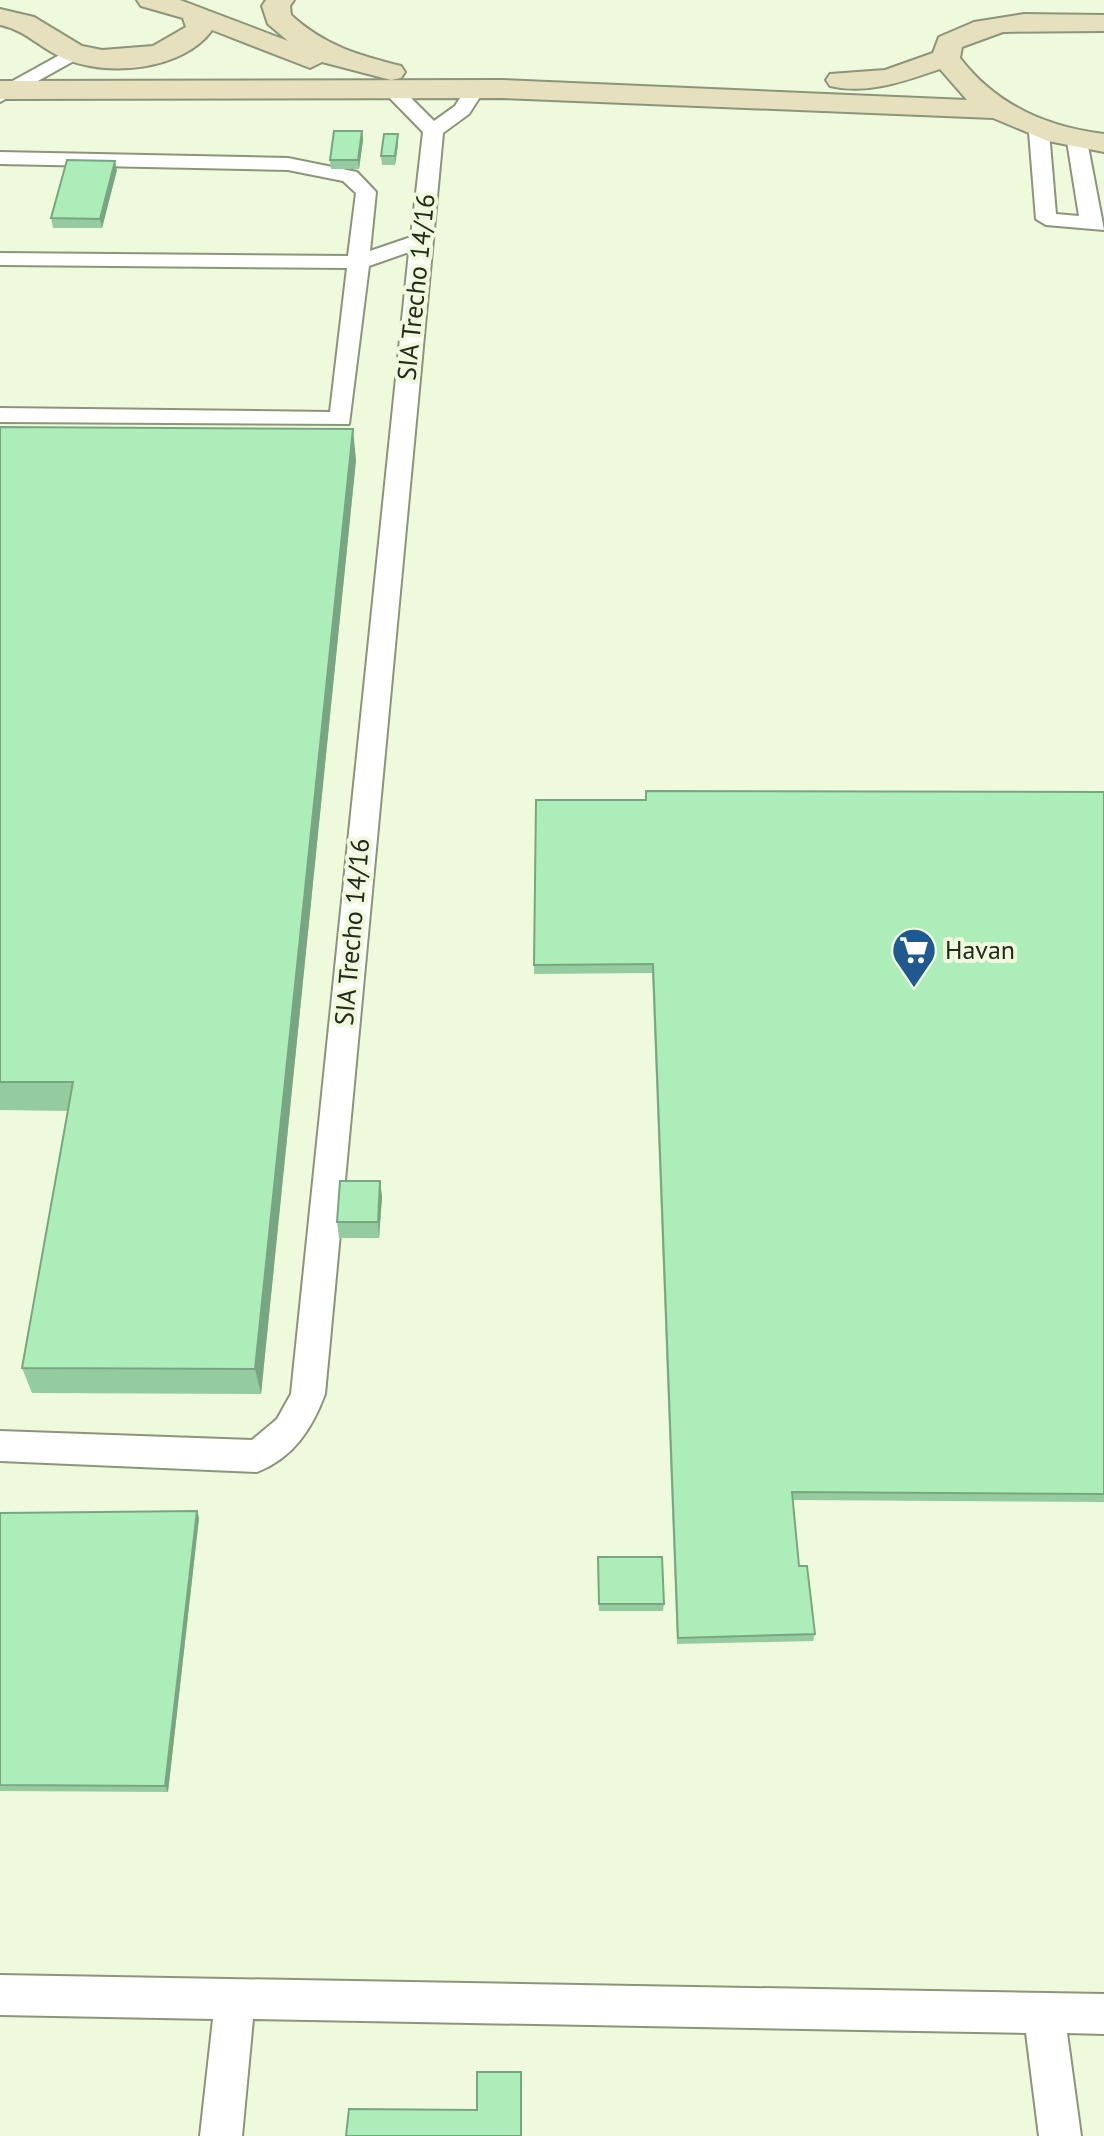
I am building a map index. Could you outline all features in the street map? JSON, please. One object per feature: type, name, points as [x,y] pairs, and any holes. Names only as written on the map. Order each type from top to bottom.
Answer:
[{"type":"main road","points":[[151,0],[195,13],[280,49],[390,88]]},
{"type":"main road","points":[[280,0],[276,6],[278,18],[317,51],[364,69],[406,74],[867,80],[903,74],[946,58]]},
{"type":"main road","points":[[0,17],[33,25],[74,53],[140,57],[183,47],[195,38],[200,28],[195,13]]},
{"type":"main road","points":[[946,58],[949,43],[964,32],[984,28],[1104,23]]},
{"type":"main road","points":[[946,58],[975,94],[1001,110],[1039,132],[1091,142]]},
{"type":"main road","points":[[3,92],[475,89],[1001,110]]},
{"type":"main road","points":[[0,120],[103,92]]},
{"type":"lane","points":[[3,92],[74,53]]},
{"type":"lane","points":[[390,88],[433,131],[462,110],[475,89]]},
{"type":"lane","name":"SIA Trecho 14/16","points":[[0,1446],[257,1456],[286,1437],[300,1418],[308,1394],[433,131]]},
{"type":"lane","points":[[1039,132],[1046,219],[1097,223],[1091,142]]},
{"type":"lane","points":[[0,158],[288,164],[350,176],[366,192],[344,416],[339,420],[0,415]]},
{"type":"lane","points":[[0,259],[359,262],[421,241]]},
{"type":"lane","points":[[0,1995],[1104,2014]]},
{"type":"lane","points":[[221,2136],[235,1997]]},
{"type":"lane","points":[[1044,2013],[1060,2136]]},
{"type":"building","points":[[334,131],[362,131],[358,160],[330,160]]},
{"type":"building","points":[[384,134],[398,134],[395,156],[381,156]]},
{"type":"building","points":[[67,160],[115,161],[100,219],[51,218]]},
{"type":"building","points":[[0,427],[353,429],[255,1369],[22,1368],[73,1082],[0,1082]]},
{"type":"building","points":[[646,791],[1104,792],[1104,1494],[792,1492],[799,1566],[807,1566],[815,1634],[678,1638],[653,964],[534,965],[536,800],[646,800]]},
{"type":"building","points":[[340,1181],[380,1181],[378,1222],[337,1222]]},
{"type":"building","points":[[197,1511],[165,1786],[0,1785],[0,1513]]},
{"type":"building","points":[[598,1557],[662,1557],[664,1604],[599,1604]]},
{"type":"building","points":[[477,2072],[521,2072],[521,2136],[346,2136],[349,2109],[477,2110]]},
{"type":"place","name":"Havan","points":[[914,989]]}]
